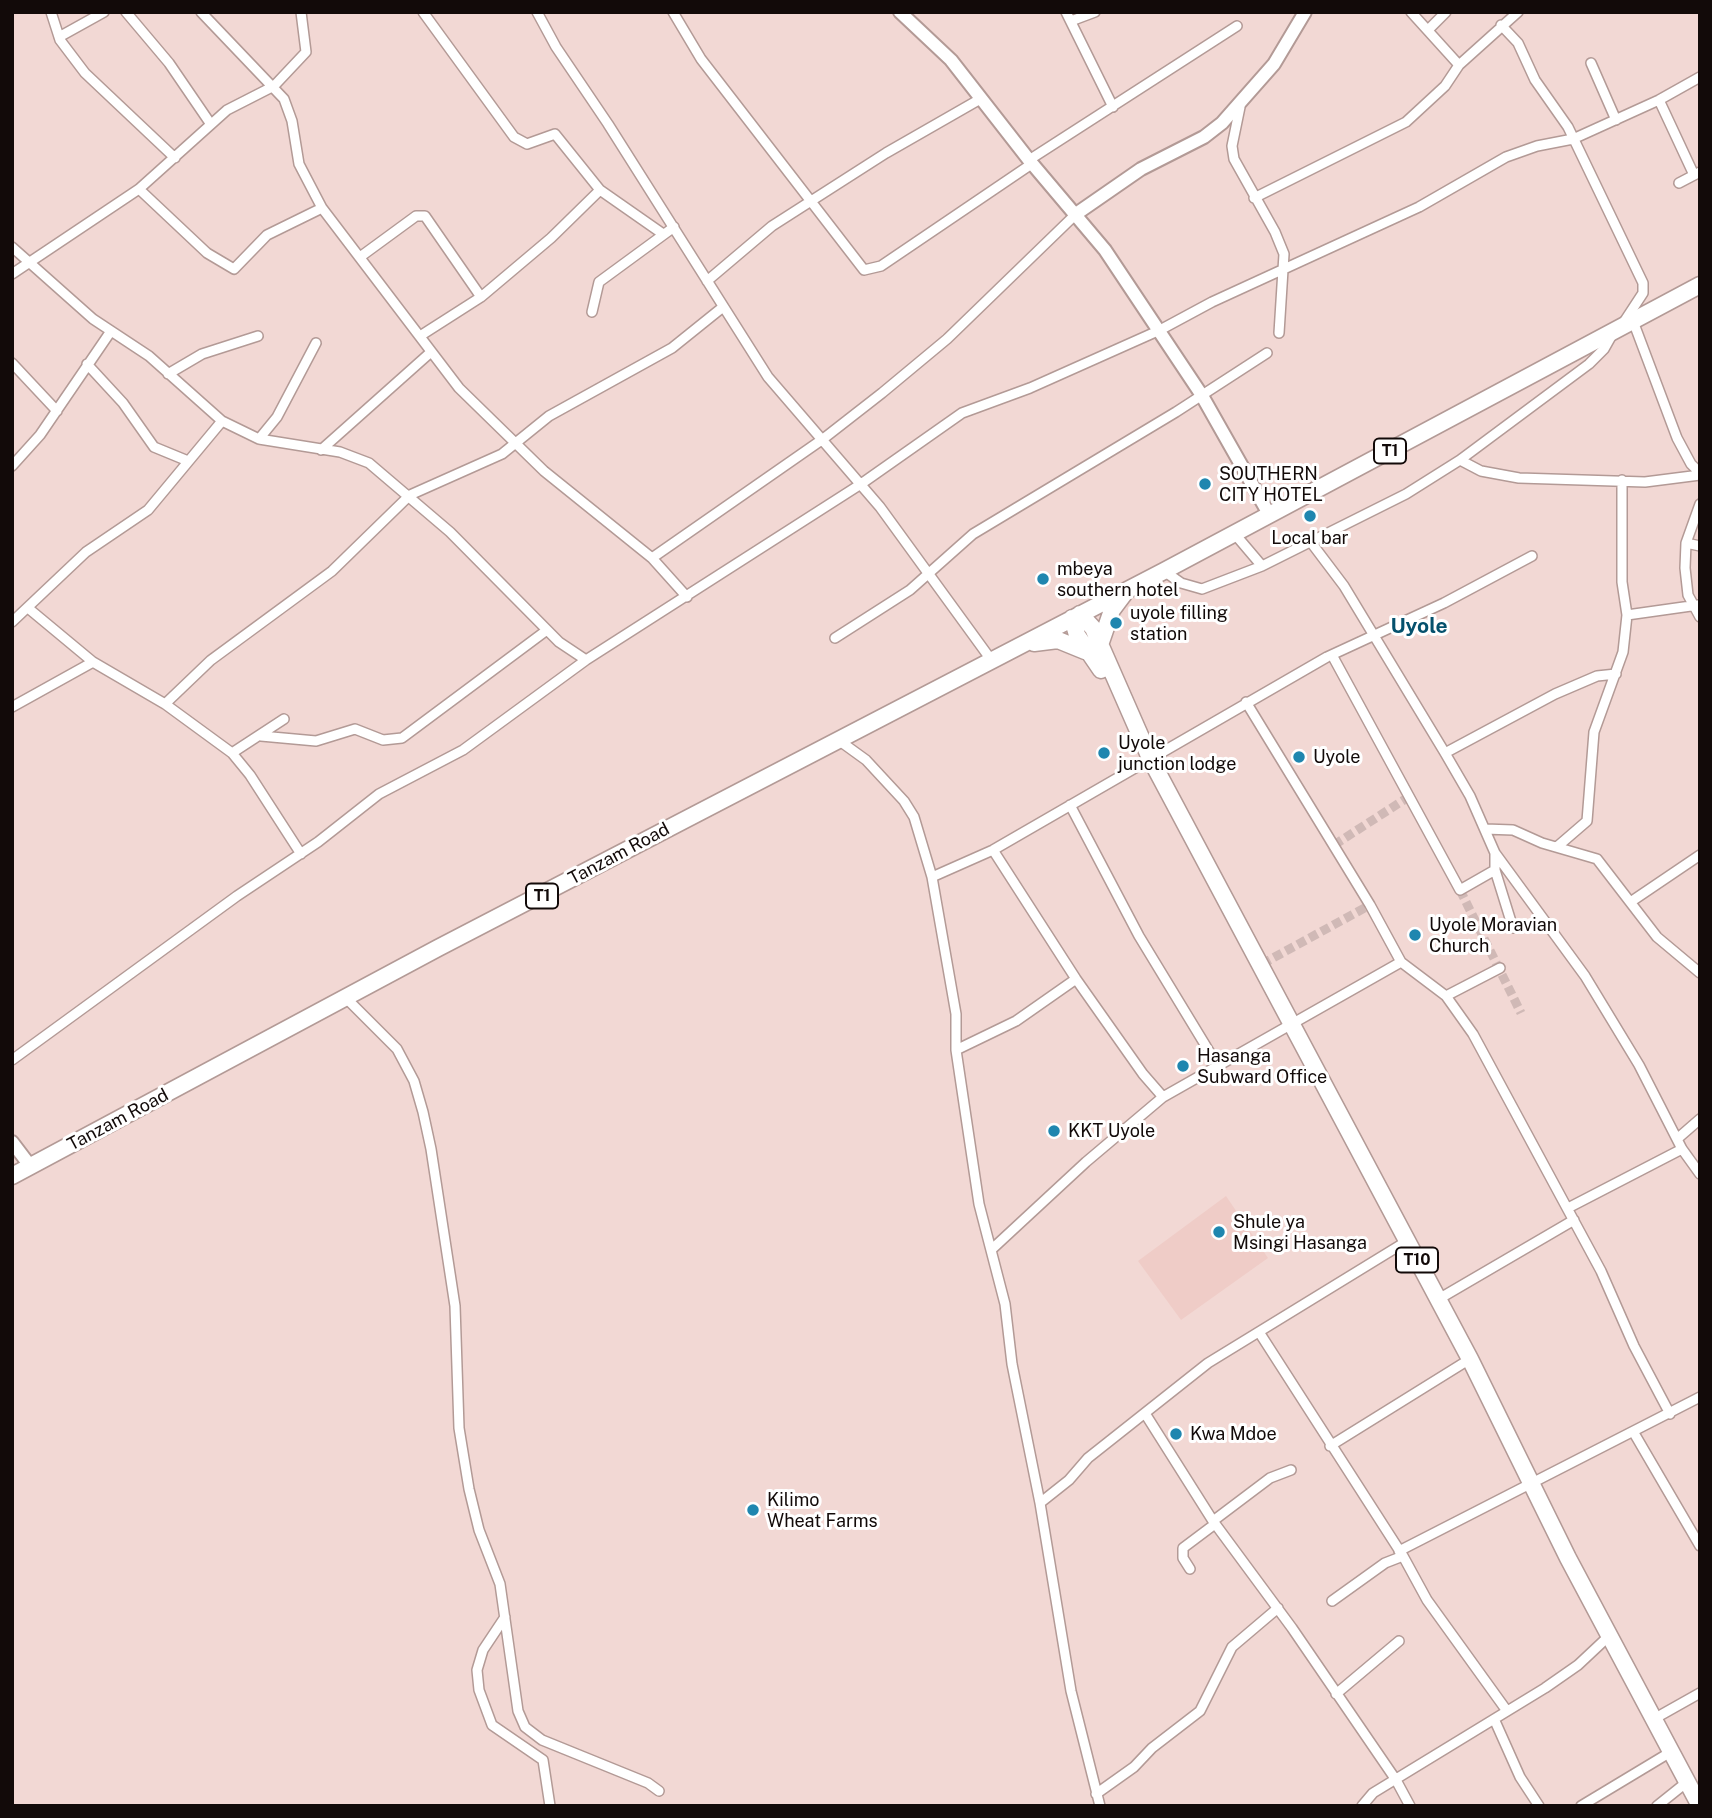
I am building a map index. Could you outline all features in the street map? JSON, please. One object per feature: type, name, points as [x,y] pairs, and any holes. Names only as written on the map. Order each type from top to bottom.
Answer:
[{"type":"highway","name":"T1","points":[[1076,616],[1700,285]]},
{"type":"highway","points":[[1023,644],[1058,640],[1097,652],[1112,610],[1128,589]]},
{"type":"highway","name":"Tanzam Road","points":[[12,1176],[345,997],[1076,616]]},
{"type":"highway","name":"T10","points":[[1076,616],[1077,635],[1097,652],[1150,758],[1470,1359],[1652,1720],[1700,1806]]},
{"type":"street","points":[[51,12],[59,37],[85,73],[174,158]]},
{"type":"street","points":[[59,37],[104,12]]},
{"type":"street","points":[[126,12],[169,63],[211,123]]},
{"type":"street","points":[[201,12],[260,76],[274,86],[290,111],[299,164],[322,208],[460,388],[544,471],[652,558],[687,597]]},
{"type":"street","points":[[12,274],[139,189],[211,123],[238,104],[274,86],[306,52],[307,38],[301,12]]},
{"type":"street","points":[[423,12],[514,137],[527,144],[555,134],[600,190],[663,234]]},
{"type":"street","points":[[537,12],[556,47],[768,377],[861,484],[992,660]]},
{"type":"street","points":[[673,12],[701,59],[864,270],[869,271],[1237,26]]},
{"type":"street","points":[[900,12],[951,60],[1118,266],[1201,394],[1269,514]]},
{"type":"street","points":[[1095,12],[1069,17],[1113,107]]},
{"type":"street","points":[[652,558],[822,439],[947,339],[1076,214],[1141,169],[1204,137],[1240,107],[1274,64],[1305,12]]},
{"type":"street","points":[[1411,12],[1459,65]]},
{"type":"street","points":[[1428,30],[1446,12]]},
{"type":"street","points":[[1255,198],[1406,122],[1445,86],[1459,65],[1518,12]]},
{"type":"street","points":[[1164,571],[1181,583],[1202,589],[1262,566],[1406,494],[1460,460],[1583,369],[1622,327],[1645,288],[1609,208],[1573,139],[1535,79],[1518,43],[1501,25]]},
{"type":"street","points":[[1591,62],[1616,120]]},
{"type":"street","points":[[12,1060],[237,897],[301,854],[379,794],[463,750],[586,660],[861,484],[962,413],[1030,388],[1160,330],[1283,269],[1419,207],[1506,157],[1537,146],[1573,139],[1659,100],[1700,77]]},
{"type":"street","points":[[707,281],[754,238],[810,201],[982,98]]},
{"type":"street","points":[[1659,100],[1697,174],[1679,183]]},
{"type":"street","points":[[1240,107],[1232,152],[1281,245],[1283,269],[1280,283],[1283,312],[1279,333]]},
{"type":"street","points":[[139,189],[207,253],[234,269],[267,235],[322,208]]},
{"type":"street","points":[[420,336],[481,298],[551,238],[600,190]]},
{"type":"street","points":[[360,257],[416,216],[425,215],[481,298]]},
{"type":"street","points":[[592,312],[599,282],[674,227]]},
{"type":"street","points":[[12,247],[27,263],[111,331],[142,351],[222,421],[259,439],[356,456],[410,495],[547,630],[570,651],[586,660]]},
{"type":"street","points":[[165,704],[211,660],[332,571],[410,495],[517,444],[550,416],[672,348],[723,307]]},
{"type":"street","points":[[1622,327],[1676,438],[1690,464],[1700,474]]},
{"type":"street","points":[[12,466],[57,411],[111,331]]},
{"type":"street","points":[[168,374],[202,354],[258,336]]},
{"type":"street","points":[[259,439],[277,417],[316,343]]},
{"type":"street","points":[[321,450],[431,352]]},
{"type":"street","points":[[835,638],[899,597],[973,534],[1267,353]]},
{"type":"street","points":[[12,363],[57,411]]},
{"type":"street","points":[[87,364],[122,403],[154,447],[188,461]]},
{"type":"street","points":[[12,622],[86,552],[137,520],[222,421]]},
{"type":"street","points":[[1460,460],[1481,471],[1519,478],[1659,481],[1700,474]]},
{"type":"street","points":[[1559,846],[1587,821],[1594,732],[1623,652],[1627,615],[1622,582],[1622,480]]},
{"type":"street","points":[[1700,504],[1686,543],[1686,584],[1700,617]]},
{"type":"street","points":[[1234,533],[1262,566]]},
{"type":"street","points":[[1310,541],[1344,586],[1445,753],[1485,828],[1495,853],[1586,976],[1639,1065],[1682,1149],[1700,1174]]},
{"type":"street","points":[[1686,543],[1700,546]]},
{"type":"street","points":[[932,877],[993,850],[1246,702],[1332,655],[1451,600],[1532,556]]},
{"type":"street","points":[[1627,615],[1697,605]]},
{"type":"street","points":[[28,608],[93,662],[165,704],[232,753],[250,775],[301,854]]},
{"type":"street","points":[[261,736],[316,741],[355,729],[383,740],[402,738],[547,630]]},
{"type":"street","points":[[1332,655],[1460,890],[1495,870]]},
{"type":"street","points":[[12,707],[93,662]]},
{"type":"street","points":[[1445,753],[1555,694],[1597,676],[1616,674]]},
{"type":"street","points":[[1246,702],[1370,905],[1401,962],[1446,996],[1473,1034],[1568,1208],[1670,1414]]},
{"type":"street","points":[[232,753],[284,719]]},
{"type":"street","points":[[837,740],[866,760],[904,801],[914,817],[932,877],[956,1014],[956,1050],[981,1216],[1005,1304],[1012,1364],[1040,1503],[1071,1691],[1100,1806]]},
{"type":"street","points":[[1070,805],[1139,936],[1218,1066]]},
{"type":"street","points":[[1485,828],[1513,830],[1542,843],[1597,859],[1632,901],[1657,937],[1696,964],[1700,973]]},
{"type":"street","points":[[993,850],[1076,979],[1143,1074],[1163,1097]]},
{"type":"street","points":[[1495,853],[1495,870],[1513,928]]},
{"type":"street","points":[[1632,901],[1700,855]]},
{"type":"street","points":[[991,1250],[1086,1161],[1163,1097],[1401,962]]},
{"type":"street","points":[[1446,996],[1500,968]]},
{"type":"street","points":[[956,1050],[1016,1021],[1076,979]]},
{"type":"street","points":[[345,997],[397,1049],[414,1081],[423,1112],[455,1306],[459,1428],[468,1489],[479,1530],[497,1573],[512,1678],[525,1727],[555,1746],[648,1783],[659,1791]]},
{"type":"street","points":[[1677,1139],[1700,1119]]},
{"type":"street","points":[[12,1142],[31,1167]]},
{"type":"street","points":[[1568,1208],[1682,1149]]},
{"type":"street","points":[[1437,1300],[1574,1220]]},
{"type":"street","points":[[1040,1503],[1069,1480],[1088,1458],[1146,1415],[1208,1363],[1407,1241]]},
{"type":"street","points":[[1259,1332],[1401,1554],[1427,1600],[1507,1712]]},
{"type":"street","points":[[1330,1446],[1470,1359]]},
{"type":"street","points":[[1332,1601],[1401,1554],[1700,1397]]},
{"type":"street","points":[[1146,1415],[1214,1522],[1278,1608],[1396,1780],[1410,1806]]},
{"type":"street","points":[[1634,1433],[1700,1546]]},
{"type":"street","points":[[1190,1569],[1183,1558],[1183,1548],[1270,1478],[1291,1470]]},
{"type":"street","points":[[1096,1794],[1134,1767],[1152,1748],[1200,1711],[1227,1655],[1246,1633],[1278,1608]]},
{"type":"street","points":[[505,1617],[483,1650],[477,1670],[479,1690],[492,1725],[543,1760],[551,1806]]},
{"type":"street","points":[[1362,1806],[1373,1793],[1495,1721],[1571,1670],[1610,1635]]},
{"type":"street","points":[[1336,1694],[1399,1641]]},
{"type":"street","points":[[1652,1720],[1700,1693]]},
{"type":"street","points":[[1495,1721],[1520,1777],[1539,1806]]},
{"type":"street","points":[[1581,1806],[1670,1754]]},
{"type":"street","points":[[1657,1806],[1686,1782]]},
{"type":"shaded area","points":[[1226,1196],[1268,1258],[1181,1320],[1138,1261]]},
{"type":"tunnel","points":[[1334,845],[1407,798]]},
{"type":"tunnel","points":[[1460,890],[1521,1013]]},
{"type":"tunnel","points":[[1262,964],[1370,905]]},
{"type":"place","name":"SOUTHERN CITY HOTEL","points":[[1205,484]]},
{"type":"place","name":"Local bar","points":[[1310,516]]},
{"type":"place","name":"mbeya southern hotel","points":[[1043,579]]},
{"type":"place","name":"uyole filling station","points":[[1116,623]]},
{"type":"place","name":"Uyole junction lodge","points":[[1104,753]]},
{"type":"place","name":"Uyole","points":[[1299,757]]},
{"type":"place","name":"Uyole Moravian Church","points":[[1415,935]]},
{"type":"place","name":"Hasanga Subward Office","points":[[1183,1066]]},
{"type":"place","name":"KKT Uyole","points":[[1054,1131]]},
{"type":"place","name":"Shule ya Msingi Hasanga","points":[[1219,1232]]},
{"type":"place","name":"Kwa Mdoe","points":[[1176,1434]]},
{"type":"place","name":"Kilimo Wheat Farms","points":[[753,1510]]},
{"type":"district","name":"Uyole","points":[[1419,627]]}]
